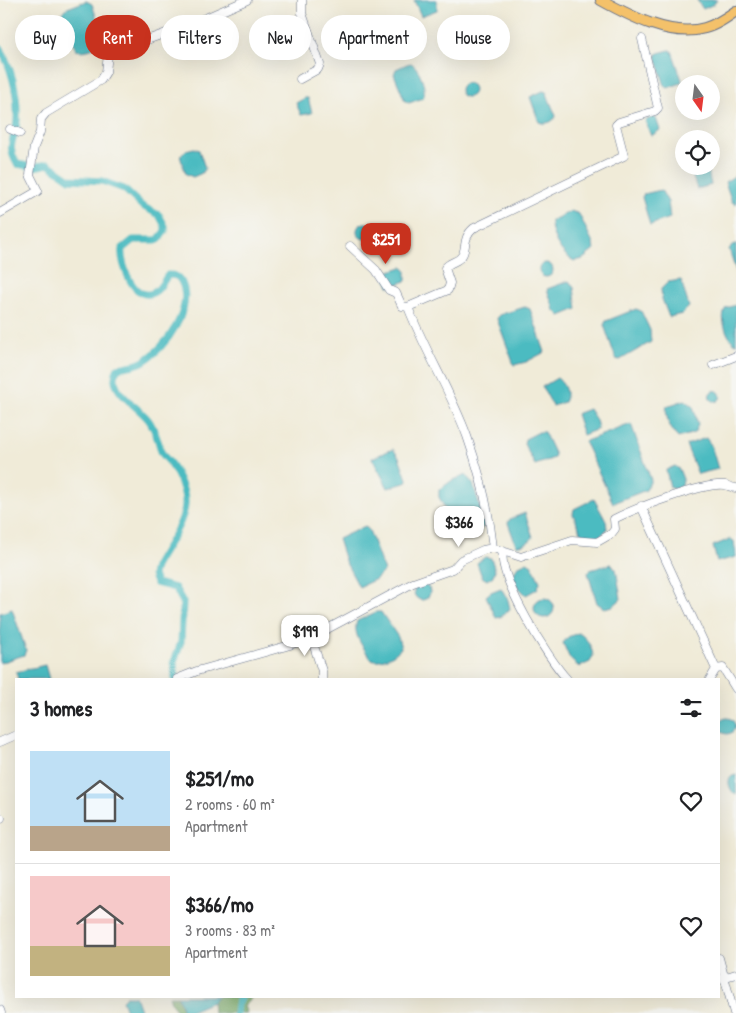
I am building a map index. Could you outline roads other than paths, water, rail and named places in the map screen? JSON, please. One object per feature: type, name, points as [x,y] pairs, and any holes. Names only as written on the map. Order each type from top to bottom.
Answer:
[{"type":"main road","points":[[601,0],[639,18],[666,28],[680,30],[705,28],[736,12]]},
{"type":"street","points":[[0,213],[38,191],[38,186],[30,178],[30,172],[42,116],[101,80],[106,72],[108,54],[194,23],[247,0]]},
{"type":"street","points":[[300,79],[318,69],[320,64],[302,13],[302,0]]},
{"type":"street","points":[[350,246],[376,270],[389,290],[396,293],[402,306],[408,307],[448,290],[450,283],[445,268],[463,254],[466,238],[474,228],[624,156],[616,125],[619,122],[655,111],[658,108],[642,39]]},
{"type":"street","points":[[10,129],[20,133]]},
{"type":"street","points":[[408,307],[466,435],[486,498],[493,548]]},
{"type":"street","points":[[713,365],[736,356]]},
{"type":"street","points":[[180,678],[311,637],[422,579],[453,569],[461,560],[470,555],[493,548],[521,558],[572,540],[590,543],[597,542],[606,538],[615,529],[614,519],[641,506],[712,486],[725,485],[736,488]]},
{"type":"street","points":[[641,506],[716,669]]},
{"type":"street","points":[[502,551],[504,569],[514,593],[542,643],[566,678]]},
{"type":"street","points":[[311,637],[322,671],[322,678]]},
{"type":"street","points":[[716,669],[723,668],[736,688]]},
{"type":"street","points":[[711,678],[716,669]]},
{"type":"street","points":[[0,742],[15,735]]},
{"type":"street","points":[[734,1013],[721,978],[736,974]]},
{"type":"water","points":[[414,0],[437,0],[437,10],[421,15]]},
{"type":"water","points":[[697,0],[717,0],[714,4],[703,9]]},
{"type":"water","points":[[86,1],[92,4],[96,15],[85,15],[85,51],[76,50],[75,15],[62,15],[65,9]]},
{"type":"water","points":[[672,51],[680,75],[675,75],[675,85],[668,88],[665,86],[656,57],[658,53]]},
{"type":"water","points":[[411,63],[417,69],[424,89],[423,98],[409,103],[405,101],[394,74],[396,69]]},
{"type":"water","points":[[467,83],[472,85],[474,90],[472,95],[467,97],[462,95],[460,90],[462,85]]},
{"type":"water","points":[[543,91],[546,92],[556,116],[553,120],[546,123],[539,122],[530,97]]},
{"type":"water","points":[[308,98],[312,113],[301,115],[296,103]]},
{"type":"water","points":[[653,117],[656,118],[660,130],[651,136],[645,121]]},
{"type":"water","points":[[194,148],[199,150],[205,168],[202,173],[193,177],[186,174],[180,156],[186,150]]},
{"type":"water","points":[[692,175],[709,175],[711,185],[697,189]]},
{"type":"water","points":[[736,175],[736,204],[732,202],[725,182]]},
{"type":"water","points":[[661,190],[668,202],[670,218],[650,225],[642,197],[644,194]]},
{"type":"water","points":[[571,211],[579,214],[593,243],[594,250],[583,259],[575,261],[570,259],[561,250],[551,226],[551,221]]},
{"type":"water","points":[[365,223],[371,225],[373,231],[371,237],[365,239],[359,237],[357,231],[359,225]]},
{"type":"water","points":[[736,243],[736,271],[729,249]]},
{"type":"water","points":[[543,263],[549,263],[553,270],[549,277],[543,277],[539,273],[539,267]]},
{"type":"water","points":[[402,267],[406,270],[406,281],[389,287],[385,275],[387,272]]},
{"type":"water","points":[[681,280],[689,307],[682,314],[669,317],[662,299],[661,289],[668,282]]},
{"type":"water","points":[[569,281],[574,288],[577,309],[560,316],[554,310],[547,289]]},
{"type":"water","points":[[736,305],[736,344],[727,333],[723,317],[726,308]]},
{"type":"water","points":[[525,307],[530,309],[545,352],[526,362],[514,365],[497,319],[499,315]]},
{"type":"water","points":[[636,309],[641,311],[650,330],[651,342],[620,360],[616,359],[604,325],[606,321]]},
{"type":"water","points":[[557,378],[564,386],[566,396],[564,402],[553,406],[542,387]]},
{"type":"water","points":[[715,390],[721,396],[715,402],[709,396]]},
{"type":"water","points":[[685,400],[693,406],[698,425],[694,433],[678,438],[669,423],[666,410],[667,406]]},
{"type":"water","points":[[589,409],[596,420],[598,429],[583,435],[576,414]]},
{"type":"water","points":[[631,424],[651,480],[646,490],[613,503],[585,443]]},
{"type":"water","points":[[539,432],[544,432],[555,455],[554,458],[535,465],[524,444],[525,439]]},
{"type":"water","points":[[706,438],[711,445],[718,469],[698,474],[686,445]]},
{"type":"water","points":[[393,449],[399,457],[408,482],[388,488],[372,458]]},
{"type":"water","points":[[675,466],[679,469],[683,479],[682,486],[674,489],[670,487],[666,470]]},
{"type":"water","points":[[466,475],[473,484],[485,524],[481,529],[463,538],[459,535],[439,497],[439,490],[451,481]]},
{"type":"water","points":[[594,499],[606,521],[607,529],[596,538],[590,539],[583,537],[573,514],[574,509]]},
{"type":"water","points":[[525,513],[533,537],[526,543],[516,545],[508,523],[510,519]]},
{"type":"water","points":[[365,526],[369,530],[384,571],[376,579],[359,587],[345,561],[338,539]]},
{"type":"water","points":[[730,539],[734,541],[736,557],[717,562],[713,546]]},
{"type":"water","points":[[485,557],[491,558],[495,570],[493,576],[487,580],[482,577],[477,563]]},
{"type":"water","points":[[527,562],[532,565],[540,582],[537,589],[526,595],[517,586],[513,575],[517,567]]},
{"type":"water","points":[[611,564],[616,569],[621,599],[613,606],[604,608],[597,603],[588,573],[590,570]]},
{"type":"water","points":[[419,584],[425,584],[430,589],[428,598],[419,600],[414,595],[414,589]]},
{"type":"water","points":[[501,588],[508,600],[510,609],[501,617],[496,618],[486,596]]},
{"type":"water","points":[[540,598],[548,598],[554,604],[554,612],[548,618],[540,618],[534,612],[534,604]]},
{"type":"water","points":[[12,609],[26,650],[24,655],[0,663],[0,613]]},
{"type":"water","points":[[376,612],[381,612],[398,637],[401,648],[391,656],[379,660],[371,659],[359,641],[356,631],[357,621]]},
{"type":"water","points":[[578,633],[588,642],[593,656],[590,662],[579,667],[570,659],[563,643],[568,637]]},
{"type":"water","points":[[45,665],[49,678],[18,678],[16,672]]},
{"type":"water","points":[[727,718],[733,720],[733,732],[727,734],[721,732],[721,720]]},
{"type":"water","points":[[736,775],[736,795],[731,789],[729,782],[730,777]]},
{"type":"water","points":[[124,998],[136,998],[141,1013],[127,1013],[122,1000]]},
{"type":"water","points":[[179,998],[215,998],[212,1002],[186,1013],[183,1011]]},
{"type":"waterway","points":[[0,48],[11,73],[15,92],[17,120],[11,146],[17,164],[34,167],[48,164],[70,179],[102,181],[124,189],[142,206],[159,215],[165,226],[165,231],[158,240],[133,240],[122,249],[126,273],[135,288],[142,293],[148,294],[156,291],[168,275],[179,278],[184,291],[184,303],[181,314],[176,326],[161,347],[144,361],[135,365],[118,368],[115,376],[116,384],[125,398],[150,422],[162,453],[176,473],[184,494],[185,505],[181,520],[155,567],[153,575],[156,583],[175,588],[183,602],[181,642],[174,662],[175,678]]},
{"type":"waterway","points":[[236,1013],[240,998]]}]
